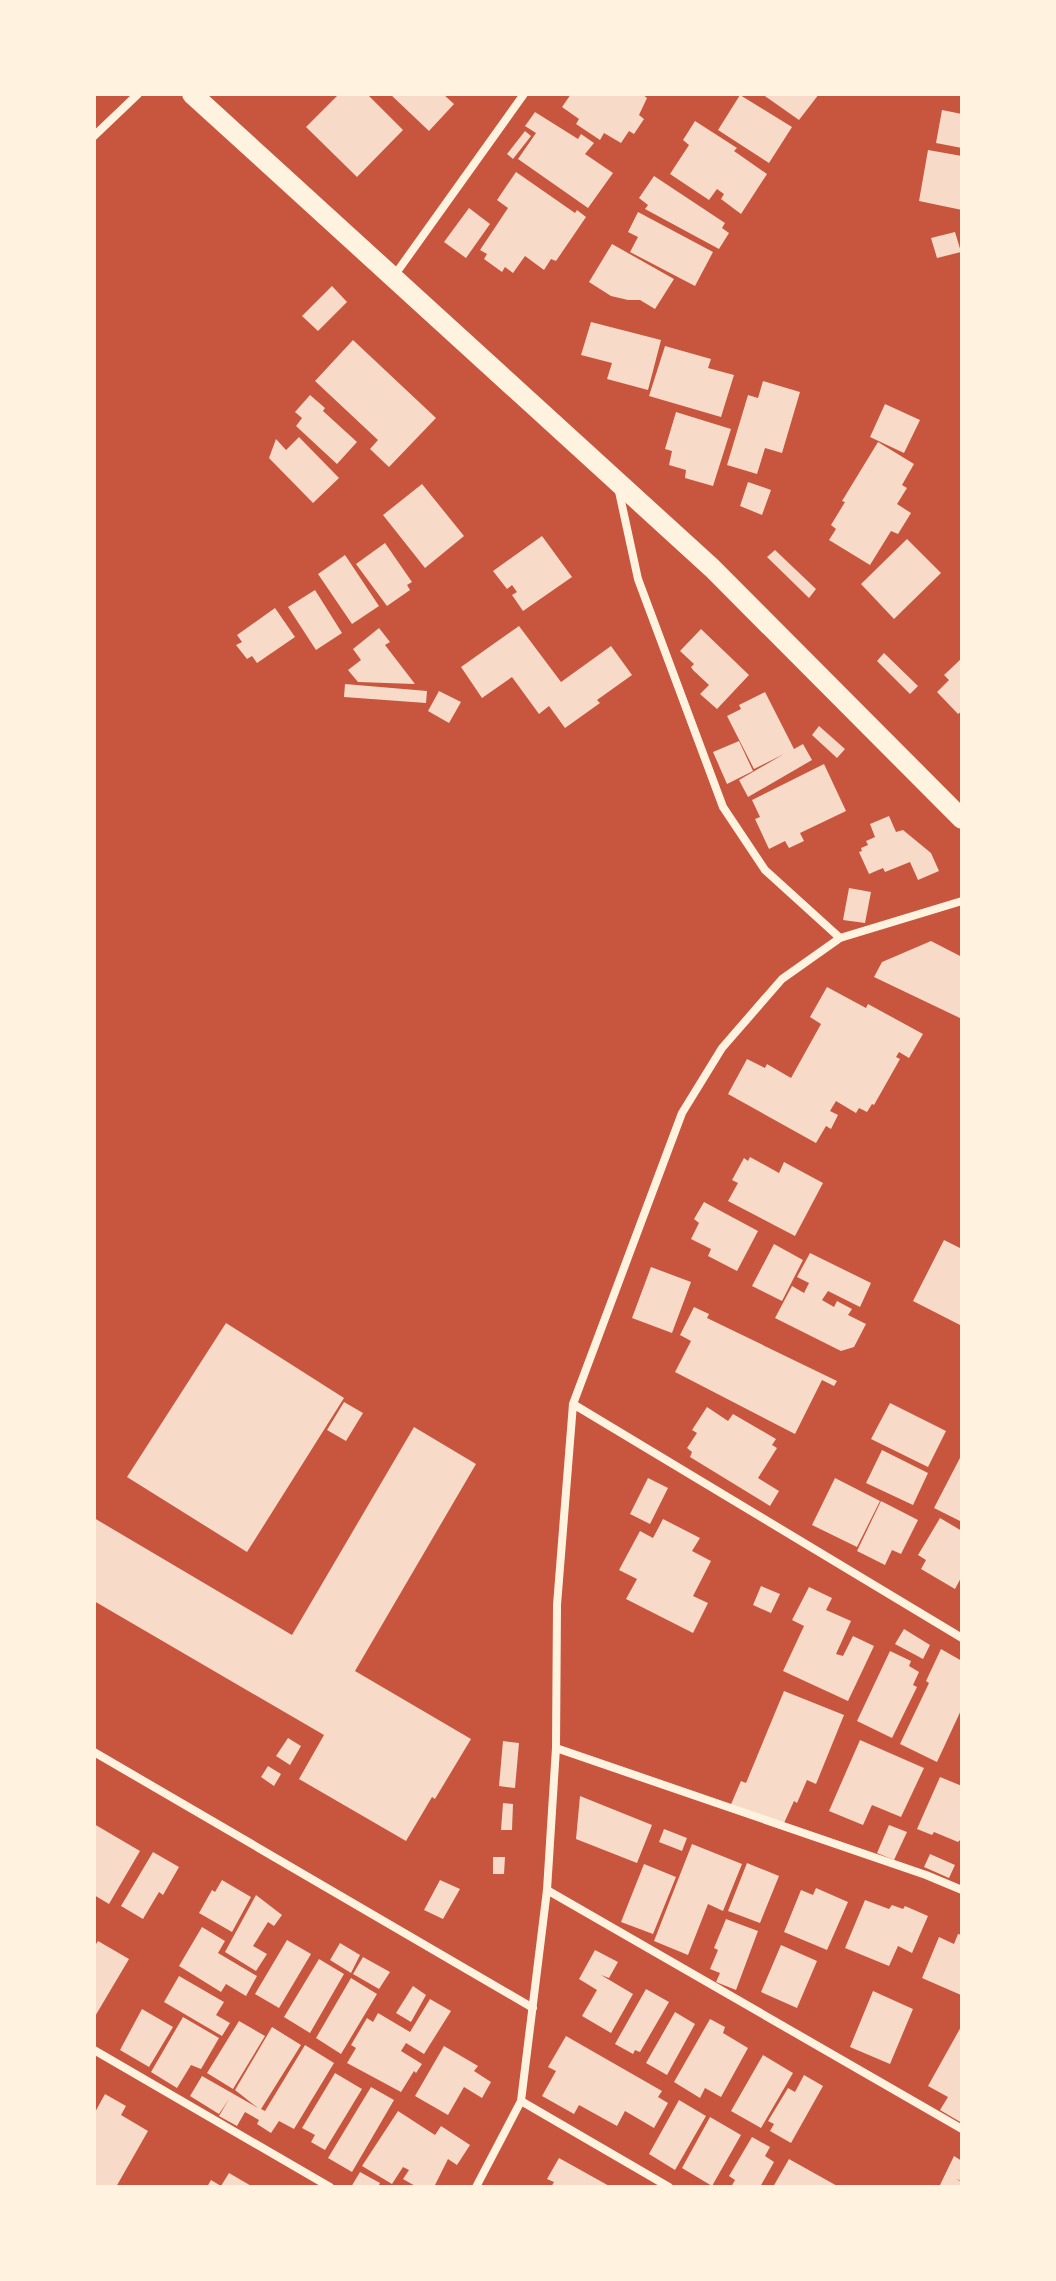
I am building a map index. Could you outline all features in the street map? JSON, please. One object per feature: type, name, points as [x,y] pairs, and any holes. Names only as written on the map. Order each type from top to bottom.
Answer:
[{"type":"main road","points":[[192,94],[712,568],[962,819]]},
{"type":"street","points":[[94,136],[138,94]]},
{"type":"street","points":[[393,277],[524,94]]},
{"type":"street","points":[[617,483],[638,579],[723,807],[765,870],[840,938]]},
{"type":"street","points":[[476,2187],[521,2101],[533,2008],[547,1890],[556,1748],[557,1605],[573,1404],[682,1113],[722,1048],[782,979],[840,938],[962,901]]},
{"type":"street","points":[[573,1404],[962,1638]]},
{"type":"street","points":[[556,1748],[962,1890]]},
{"type":"street","points":[[94,1752],[533,2008]]},
{"type":"street","points":[[547,1890],[962,2129]]},
{"type":"street","points":[[94,2050],[330,2187]]},
{"type":"street","points":[[521,2101],[669,2187]]},
{"type":"building","points":[[339,94],[367,94],[403,130],[357,177],[306,127]]},
{"type":"building","points":[[390,94],[443,94],[454,104],[429,131]]},
{"type":"building","points":[[571,94],[642,94],[647,98],[639,115],[644,119],[634,134],[629,131],[621,143],[604,133],[600,140],[576,124],[579,119],[562,107]]},
{"type":"building","points":[[762,94],[819,94],[799,120]]},
{"type":"building","points":[[740,95],[792,127],[769,163],[718,130]]},
{"type":"building","points":[[942,110],[962,114],[962,148],[936,143]]},
{"type":"building","points":[[535,112],[578,139],[581,134],[594,143],[585,154],[613,173],[588,208],[518,159],[536,133],[525,126]]},
{"type":"building","points":[[695,121],[737,148],[734,151],[767,174],[741,214],[721,199],[724,194],[717,189],[709,200],[670,174],[689,145],[683,140]]},
{"type":"building","points":[[525,131],[531,136],[513,159],[507,154]]},
{"type":"building","points":[[928,150],[962,156],[962,210],[919,201]]},
{"type":"building","points":[[516,172],[575,213],[577,210],[586,217],[556,261],[551,259],[544,270],[525,256],[513,273],[505,267],[502,272],[484,259],[487,254],[480,250],[508,208],[497,200]]},
{"type":"building","points":[[654,176],[725,223],[722,228],[729,233],[719,249],[645,209],[648,205],[639,198]]},
{"type":"building","points":[[469,208],[490,224],[466,258],[444,242]]},
{"type":"building","points":[[638,212],[713,252],[695,286],[630,252],[638,237],[628,232]]},
{"type":"building","points":[[955,232],[961,252],[937,258],[931,238]]},
{"type":"building","points":[[612,244],[674,279],[655,309],[640,300],[611,296],[589,282]]},
{"type":"building","points":[[332,286],[347,302],[318,331],[302,316]]},
{"type":"building","points":[[591,322],[661,340],[648,390],[607,379],[612,363],[581,355]]},
{"type":"building","points":[[353,340],[436,418],[389,467],[370,449],[378,440],[315,381]]},
{"type":"building","points":[[665,346],[711,359],[708,368],[734,375],[721,417],[649,396]]},
{"type":"building","points":[[763,381],[800,392],[782,453],[765,448],[757,474],[727,465],[748,395],[758,398]]},
{"type":"building","points":[[310,395],[357,442],[337,464],[296,426],[302,418],[295,412]]},
{"type":"building","points":[[885,404],[920,420],[904,453],[870,437]]},
{"type":"building","points":[[676,412],[731,429],[713,486],[685,478],[686,470],[669,465],[672,451],[665,449]]},
{"type":"building","points":[[299,437],[339,478],[313,503],[269,458],[276,439],[286,450]]},
{"type":"building","points":[[878,442],[914,464],[902,485],[907,488],[897,504],[911,513],[898,534],[891,531],[870,565],[829,540],[836,529],[831,525],[845,502],[842,501]]},
{"type":"building","points":[[748,482],[771,490],[762,515],[740,506]]},
{"type":"building","points":[[422,484],[464,536],[425,568],[383,515]]},
{"type":"building","points":[[542,536],[572,577],[523,611],[512,595],[517,592],[512,585],[507,589],[493,571]]},
{"type":"building","points":[[907,539],[941,573],[894,619],[861,584]]},
{"type":"building","points":[[385,543],[412,582],[407,585],[410,590],[387,606],[356,564]]},
{"type":"building","points":[[775,550],[816,589],[809,598],[767,557]]},
{"type":"building","points":[[345,555],[379,606],[352,624],[318,574]]},
{"type":"building","points":[[315,590],[342,633],[316,650],[288,607]]},
{"type":"building","points":[[275,608],[295,637],[257,663],[252,656],[247,659],[236,645],[242,642],[237,635]]},
{"type":"building","points":[[519,626],[561,682],[611,646],[632,675],[565,728],[549,706],[539,714],[512,677],[482,698],[461,667]]},
{"type":"building","points":[[379,628],[390,642],[385,645],[415,684],[358,682],[348,670],[361,660],[353,649]]},
{"type":"building","points":[[701,629],[749,675],[717,709],[700,694],[709,685],[693,670],[691,667],[694,664],[680,651]]},
{"type":"building","points":[[884,653],[918,686],[910,694],[877,661]]},
{"type":"building","points":[[962,658],[962,711],[958,714],[937,692],[949,680],[944,675]]},
{"type":"building","points":[[345,684],[427,691],[426,703],[344,697]]},
{"type":"building","points":[[439,691],[461,702],[449,723],[428,711]]},
{"type":"building","points":[[765,692],[794,749],[803,744],[812,760],[748,797],[739,780],[784,754],[754,769],[727,716],[741,709],[739,705]]},
{"type":"building","points":[[819,726],[845,749],[837,758],[812,735]]},
{"type":"building","points":[[739,741],[753,771],[727,784],[713,752]]},
{"type":"building","points":[[824,764],[846,811],[800,833],[804,841],[789,848],[785,841],[769,849],[755,819],[760,817],[752,800]]},
{"type":"building","points":[[889,816],[896,832],[903,830],[931,853],[939,871],[918,880],[910,862],[885,872],[883,868],[869,874],[859,852],[868,845],[866,841],[875,837],[870,824]]},
{"type":"building","points":[[849,888],[871,892],[865,923],[843,920]]},
{"type":"building","points":[[931,941],[962,957],[962,1019],[874,977],[882,962]]},
{"type":"building","points":[[827,987],[866,1008],[868,1004],[923,1034],[909,1058],[899,1052],[896,1057],[900,1059],[867,1112],[859,1108],[856,1113],[836,1101],[830,1111],[838,1115],[831,1129],[826,1126],[816,1143],[728,1094],[747,1059],[765,1068],[767,1064],[791,1078],[821,1024],[810,1017]]},
{"type":"building","points":[[750,1157],[779,1173],[784,1162],[823,1183],[795,1236],[728,1201],[738,1183],[732,1180],[744,1158],[748,1161]]},
{"type":"building","points":[[704,1202],[758,1231],[737,1271],[708,1256],[711,1249],[691,1239],[699,1223],[694,1219]]},
{"type":"building","points":[[944,1240],[962,1249],[962,1326],[913,1301]]},
{"type":"building","points":[[774,1244],[803,1260],[782,1301],[752,1286]]},
{"type":"building","points":[[810,1253],[871,1283],[860,1307],[828,1291],[822,1300],[834,1307],[837,1301],[852,1309],[848,1315],[866,1324],[854,1347],[841,1351],[775,1318],[792,1286],[804,1293],[809,1283],[797,1277]]},
{"type":"building","points":[[651,1267],[691,1282],[672,1333],[632,1318]]},
{"type":"building","points":[[694,1307],[709,1314],[707,1318],[837,1381],[834,1386],[822,1380],[795,1434],[675,1372],[691,1341],[680,1335]]},
{"type":"building","points":[[226,1323],[344,1398],[247,1552],[127,1477]]},
{"type":"building","points":[[344,1402],[363,1413],[346,1441],[327,1430]]},
{"type":"building","points":[[890,1403],[946,1431],[928,1467],[871,1439]]},
{"type":"building","points":[[707,1407],[728,1421],[733,1414],[776,1439],[772,1445],[777,1448],[758,1478],[779,1491],[770,1506],[690,1457],[692,1452],[687,1448],[697,1433],[692,1430]]},
{"type":"building","points":[[414,1427],[476,1464],[355,1671],[471,1739],[406,1841],[299,1779],[324,1735],[94,1601],[94,1518],[292,1635]]},
{"type":"building","points":[[882,1450],[928,1473],[913,1505],[866,1483]]},
{"type":"building","points":[[962,1454],[962,1522],[934,1508]]},
{"type":"building","points":[[648,1478],[668,1488],[650,1524],[630,1514]]},
{"type":"building","points":[[835,1478],[880,1501],[857,1547],[812,1525]]},
{"type":"building","points":[[881,1501],[918,1520],[901,1554],[892,1550],[885,1565],[857,1551]]},
{"type":"building","points":[[940,1518],[962,1531],[962,1576],[955,1589],[921,1569],[926,1560],[918,1555]]},
{"type":"building","points":[[663,1519],[700,1538],[692,1551],[711,1561],[693,1596],[708,1603],[693,1633],[626,1599],[637,1579],[619,1570],[640,1531],[653,1538]]},
{"type":"building","points":[[761,1586],[780,1594],[771,1613],[753,1605]]},
{"type":"building","points":[[809,1587],[832,1598],[826,1610],[851,1621],[836,1654],[843,1656],[853,1636],[874,1646],[848,1701],[783,1671],[804,1626],[792,1620]]},
{"type":"building","points":[[904,1629],[930,1645],[923,1659],[895,1644]]},
{"type":"building","points":[[941,1649],[962,1661],[962,1708],[937,1762],[900,1744],[929,1683],[926,1681]]},
{"type":"building","points":[[890,1651],[911,1661],[909,1666],[919,1672],[913,1685],[917,1687],[892,1738],[857,1721]]},
{"type":"building","points":[[784,1691],[844,1715],[816,1784],[807,1780],[784,1823],[729,1809],[741,1781],[746,1783]]},
{"type":"building","points":[[288,1738],[301,1746],[290,1765],[276,1756]]},
{"type":"building","points":[[860,1740],[924,1768],[901,1817],[872,1805],[863,1825],[829,1811]]},
{"type":"building","points":[[503,1741],[519,1743],[515,1788],[499,1786]]},
{"type":"building","points":[[268,1766],[281,1774],[274,1786],[261,1777]]},
{"type":"building","points":[[940,1777],[962,1786],[962,1838],[958,1842],[917,1829]]},
{"type":"building","points":[[580,1796],[652,1825],[637,1863],[576,1839]]},
{"type":"building","points":[[503,1803],[513,1804],[512,1830],[501,1830]]},
{"type":"building","points":[[94,1824],[140,1851],[109,1904],[94,1895]]},
{"type":"building","points":[[889,1825],[907,1832],[894,1860],[877,1853]]},
{"type":"building","points":[[664,1829],[687,1838],[682,1851],[659,1842]]},
{"type":"building","points":[[692,1844],[742,1864],[723,1911],[708,1904],[688,1955],[654,1941]]},
{"type":"building","points":[[153,1852],[179,1867],[163,1895],[159,1892],[143,1919],[121,1906]]},
{"type":"building","points":[[930,1854],[955,1865],[949,1878],[924,1867]]},
{"type":"building","points":[[493,1857],[505,1857],[504,1874],[493,1874]]},
{"type":"building","points":[[747,1863],[779,1876],[760,1923],[728,1911]]},
{"type":"building","points":[[644,1864],[676,1877],[653,1934],[621,1922]]},
{"type":"building","points":[[222,1880],[251,1897],[232,1932],[199,1913],[212,1890],[215,1892]]},
{"type":"building","points":[[440,1880],[460,1889],[443,1919],[424,1910]]},
{"type":"building","points":[[816,1888],[848,1902],[827,1950],[784,1932],[801,1890],[813,1895]]},
{"type":"building","points":[[256,1895],[282,1915],[274,1926],[268,1922],[253,1946],[267,1954],[256,1971],[225,1952]]},
{"type":"building","points":[[865,1900],[889,1909],[892,1905],[903,1909],[905,1906],[928,1916],[912,1953],[898,1946],[889,1966],[845,1948]]},
{"type":"building","points":[[726,1919],[758,1931],[736,1990],[716,1982],[720,1973],[710,1969],[718,1950],[714,1948]]},
{"type":"building","points":[[202,1927],[225,1941],[218,1953],[257,1976],[246,1996],[226,1984],[221,1992],[179,1966]]},
{"type":"building","points":[[958,1934],[962,1935],[961,1995],[922,1978],[939,1937],[954,1944]]},
{"type":"building","points":[[287,1940],[311,1954],[279,2008],[255,1994]]},
{"type":"building","points":[[98,1941],[129,1959],[94,2018],[94,1947]]},
{"type":"building","points":[[340,1943],[360,1955],[351,1973],[330,1960]]},
{"type":"building","points":[[781,1945],[817,1961],[797,2008],[761,1992]]},
{"type":"building","points":[[595,1950],[618,1962],[609,1978],[601,1975],[633,1994],[611,2033],[582,2016],[597,1990],[579,1979]]},
{"type":"building","points":[[363,1957],[390,1972],[379,1989],[353,1974]]},
{"type":"building","points":[[319,1959],[344,1974],[310,2033],[284,2017]]},
{"type":"building","points":[[179,1976],[224,2002],[216,2015],[230,2023],[222,2036],[164,2002]]},
{"type":"building","points":[[351,1978],[377,1994],[341,2054],[316,2038]]},
{"type":"building","points":[[413,1986],[426,1995],[411,2022],[396,2013]]},
{"type":"building","points":[[646,1989],[669,2002],[640,2052],[635,2050],[633,2054],[615,2044]]},
{"type":"building","points":[[873,1991],[913,2009],[890,2064],[850,2047]]},
{"type":"building","points":[[430,1999],[451,2011],[424,2054],[406,2043],[401,2051],[422,2064],[401,2092],[347,2063],[356,2048],[351,2045],[367,2018],[373,2022],[378,2013],[410,2032]]},
{"type":"building","points":[[142,2009],[173,2027],[149,2067],[120,2050]]},
{"type":"building","points":[[675,2012],[695,2024],[667,2075],[646,2063]]},
{"type":"building","points":[[183,2017],[219,2038],[201,2069],[191,2065],[177,2088],[151,2072]]},
{"type":"building","points":[[710,2019],[725,2027],[723,2033],[748,2048],[721,2097],[705,2088],[700,2098],[674,2082]]},
{"type":"building","points":[[239,2021],[265,2036],[233,2089],[207,2073]]},
{"type":"building","points":[[962,2025],[962,2123],[940,2110],[948,2097],[928,2086]]},
{"type":"building","points":[[272,2027],[301,2045],[261,2109],[265,2111],[305,2045],[334,2063],[294,2129],[279,2121],[271,2133],[257,2124],[259,2120],[245,2112],[237,2126],[219,2116],[229,2099],[219,2114],[190,2096],[202,2076],[258,2108],[235,2090]]},
{"type":"building","points":[[566,2036],[662,2091],[658,2097],[668,2103],[654,2128],[625,2111],[617,2126],[579,2105],[574,2114],[542,2096],[556,2071],[548,2067]]},
{"type":"building","points":[[444,2046],[478,2066],[474,2071],[491,2082],[482,2098],[464,2087],[448,2115],[415,2096]]},
{"type":"building","points":[[763,2055],[793,2073],[761,2128],[731,2111]]},
{"type":"building","points":[[335,2073],[362,2089],[325,2150],[311,2142],[315,2135],[302,2128]]},
{"type":"building","points":[[804,2075],[823,2086],[791,2143],[770,2131],[774,2124],[768,2121],[788,2088],[795,2092]]},
{"type":"building","points":[[371,2087],[394,2100],[352,2172],[328,2158]]},
{"type":"building","points":[[105,2094],[126,2106],[121,2115],[148,2131],[116,2187],[94,2187],[94,2114]]},
{"type":"building","points":[[679,2100],[706,2116],[675,2170],[649,2154]]},
{"type":"building","points":[[398,2111],[435,2135],[441,2126],[470,2145],[457,2165],[448,2159],[434,2187],[417,2187],[403,2179],[409,2170],[403,2167],[392,2184],[362,2166]]},
{"type":"building","points":[[710,2117],[741,2135],[712,2186],[682,2168]]},
{"type":"building","points":[[752,2137],[770,2147],[765,2156],[774,2162],[760,2187],[731,2187],[735,2180],[729,2176]]},
{"type":"building","points":[[954,2156],[962,2161],[962,2181],[956,2179],[962,2182],[962,2187],[939,2187]]},
{"type":"building","points":[[559,2158],[611,2187],[551,2187],[554,2182],[547,2179]]},
{"type":"building","points":[[789,2159],[839,2187],[773,2187]]},
{"type":"building","points":[[360,2172],[380,2183],[378,2187],[351,2187]]},
{"type":"building","points":[[229,2173],[253,2187],[207,2187],[211,2180],[221,2186]]}]
